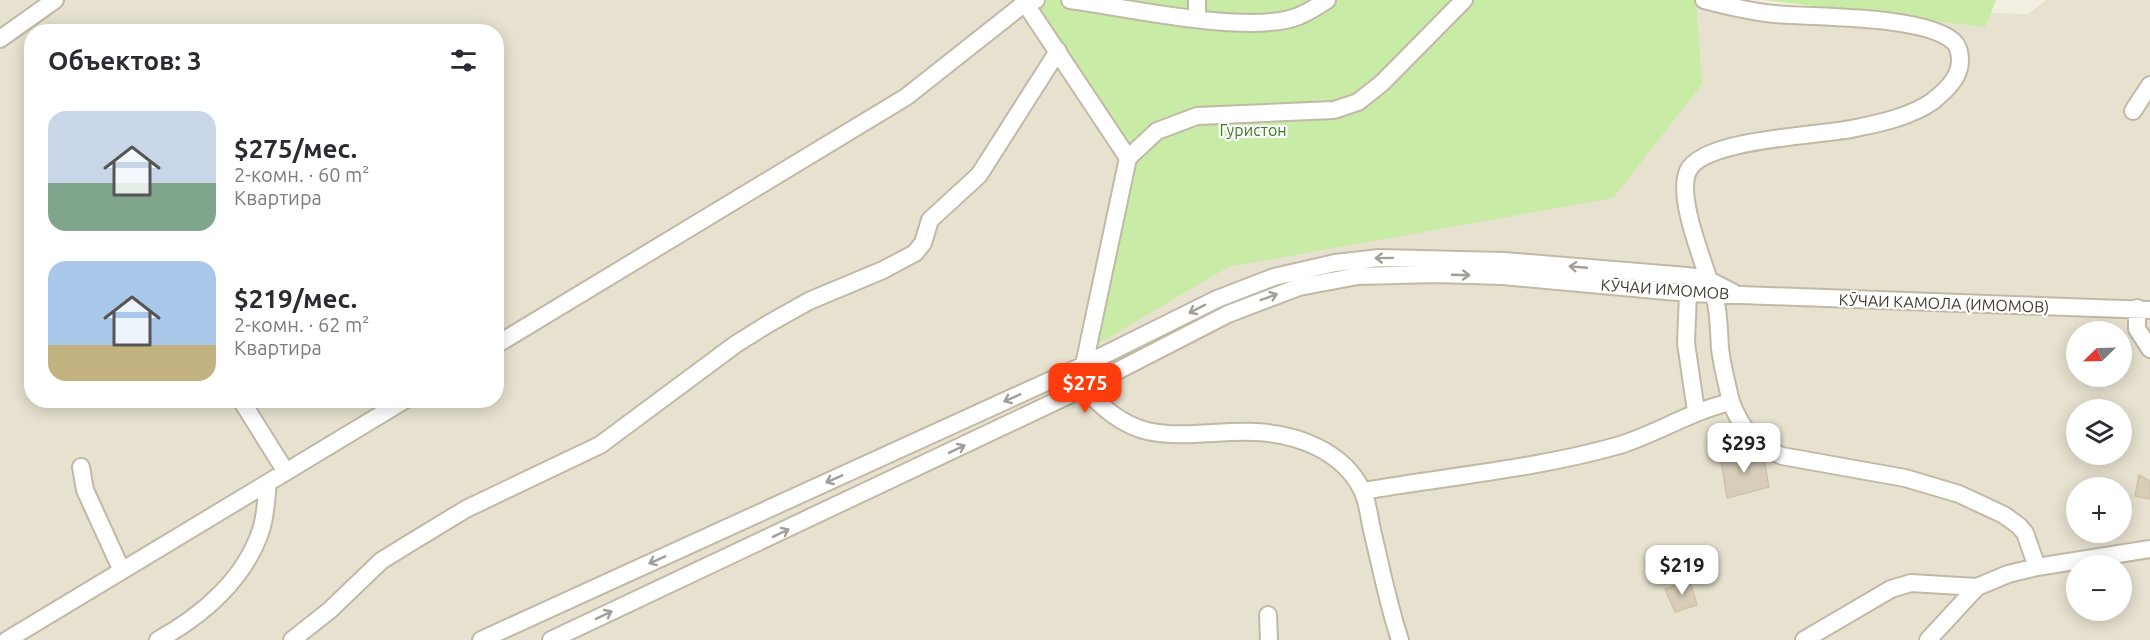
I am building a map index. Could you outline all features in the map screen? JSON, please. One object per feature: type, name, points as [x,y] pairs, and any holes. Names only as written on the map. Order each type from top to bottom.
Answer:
[{"type":"street","points":[[0,39],[55,0]]},
{"type":"street","points":[[1070,0],[1197,18],[1270,22],[1298,16],[1327,0]]},
{"type":"street","points":[[1197,0],[1197,18]]},
{"type":"street","points":[[1400,640],[1363,491],[1348,466],[1325,451],[1299,440],[1257,432],[1171,435],[1146,430],[1116,417],[1102,407],[1084,388],[1084,365],[1128,158],[1157,131],[1197,116],[1334,110],[1352,105],[1376,89],[1464,0]]},
{"type":"street","points":[[1704,0],[1762,13],[1843,17],[1925,27],[1955,42],[1960,58],[1957,74],[1942,93],[1913,112],[1856,129],[1731,147],[1695,162],[1688,172],[1685,186],[1693,230],[1710,286],[1722,363],[1731,402],[1739,423],[1749,437],[1765,449],[1782,456],[1905,478],[1959,495],[2004,515],[2025,533],[2037,567]]},
{"type":"street","points":[[504,340],[906,97],[1028,1],[1128,158]]},
{"type":"street","points":[[292,640],[330,610],[374,567],[410,543],[466,509],[600,445],[736,344],[768,324],[809,301],[883,270],[915,253],[923,243],[930,220],[979,175],[1058,51]]},
{"type":"street","points":[[2133,111],[2150,85]]},
{"type":"street","name":"КӮЧАИ ИМОМОВ","points":[[481,640],[504,635],[1253,284],[1335,263],[1379,258],[1468,259],[1710,286],[1737,294]]},
{"type":"street","name":"КӮЧАИ ИМОМОВ","points":[[551,640],[1084,388],[1262,300],[1299,287],[1338,279],[1436,274],[1503,276],[1688,293],[1710,286]]},
{"type":"street","points":[[1688,293],[1686,343],[1696,411]]},
{"type":"street","name":"КӮЧАИ КАМОЛА (ИМОМОВ)","points":[[1737,294],[2143,309]]},
{"type":"street","points":[[2143,309],[2138,329],[2150,348]]},
{"type":"street","points":[[1363,491],[1565,459],[1632,441],[1696,411],[1731,402]]},
{"type":"street","points":[[246,408],[286,472]]},
{"type":"street","points":[[6,640],[392,408]]},
{"type":"street","points":[[81,467],[85,490],[122,571]]},
{"type":"street","points":[[158,640],[198,615],[229,583],[244,563],[261,530],[268,483]]},
{"type":"street","points":[[1928,640],[1977,587],[2008,574],[2037,567],[2150,549]]},
{"type":"street","points":[[1804,640],[1891,589],[1933,583],[1977,587]]},
{"type":"street","points":[[31,640],[61,608]]},
{"type":"street","points":[[1268,615],[1269,640]]},
{"type":"shaded area","points":[[0,0],[1486,0],[2029,14],[2046,0],[2150,0],[2150,640],[0,640]]},
{"type":"green space","name":"Гуристон","points":[[1024,0],[1696,0],[1702,84],[1613,198],[1228,267],[1091,348],[1122,151]]},
{"type":"green space","points":[[1764,0],[1996,0],[1985,27]]},
{"type":"building","points":[[1753,452],[1764,459],[1769,487],[1727,498],[1721,460]]},
{"type":"building","points":[[2139,475],[2150,481],[2150,499],[2135,496]]},
{"type":"building","points":[[1690,581],[1697,605],[1675,612],[1665,589]]}]
